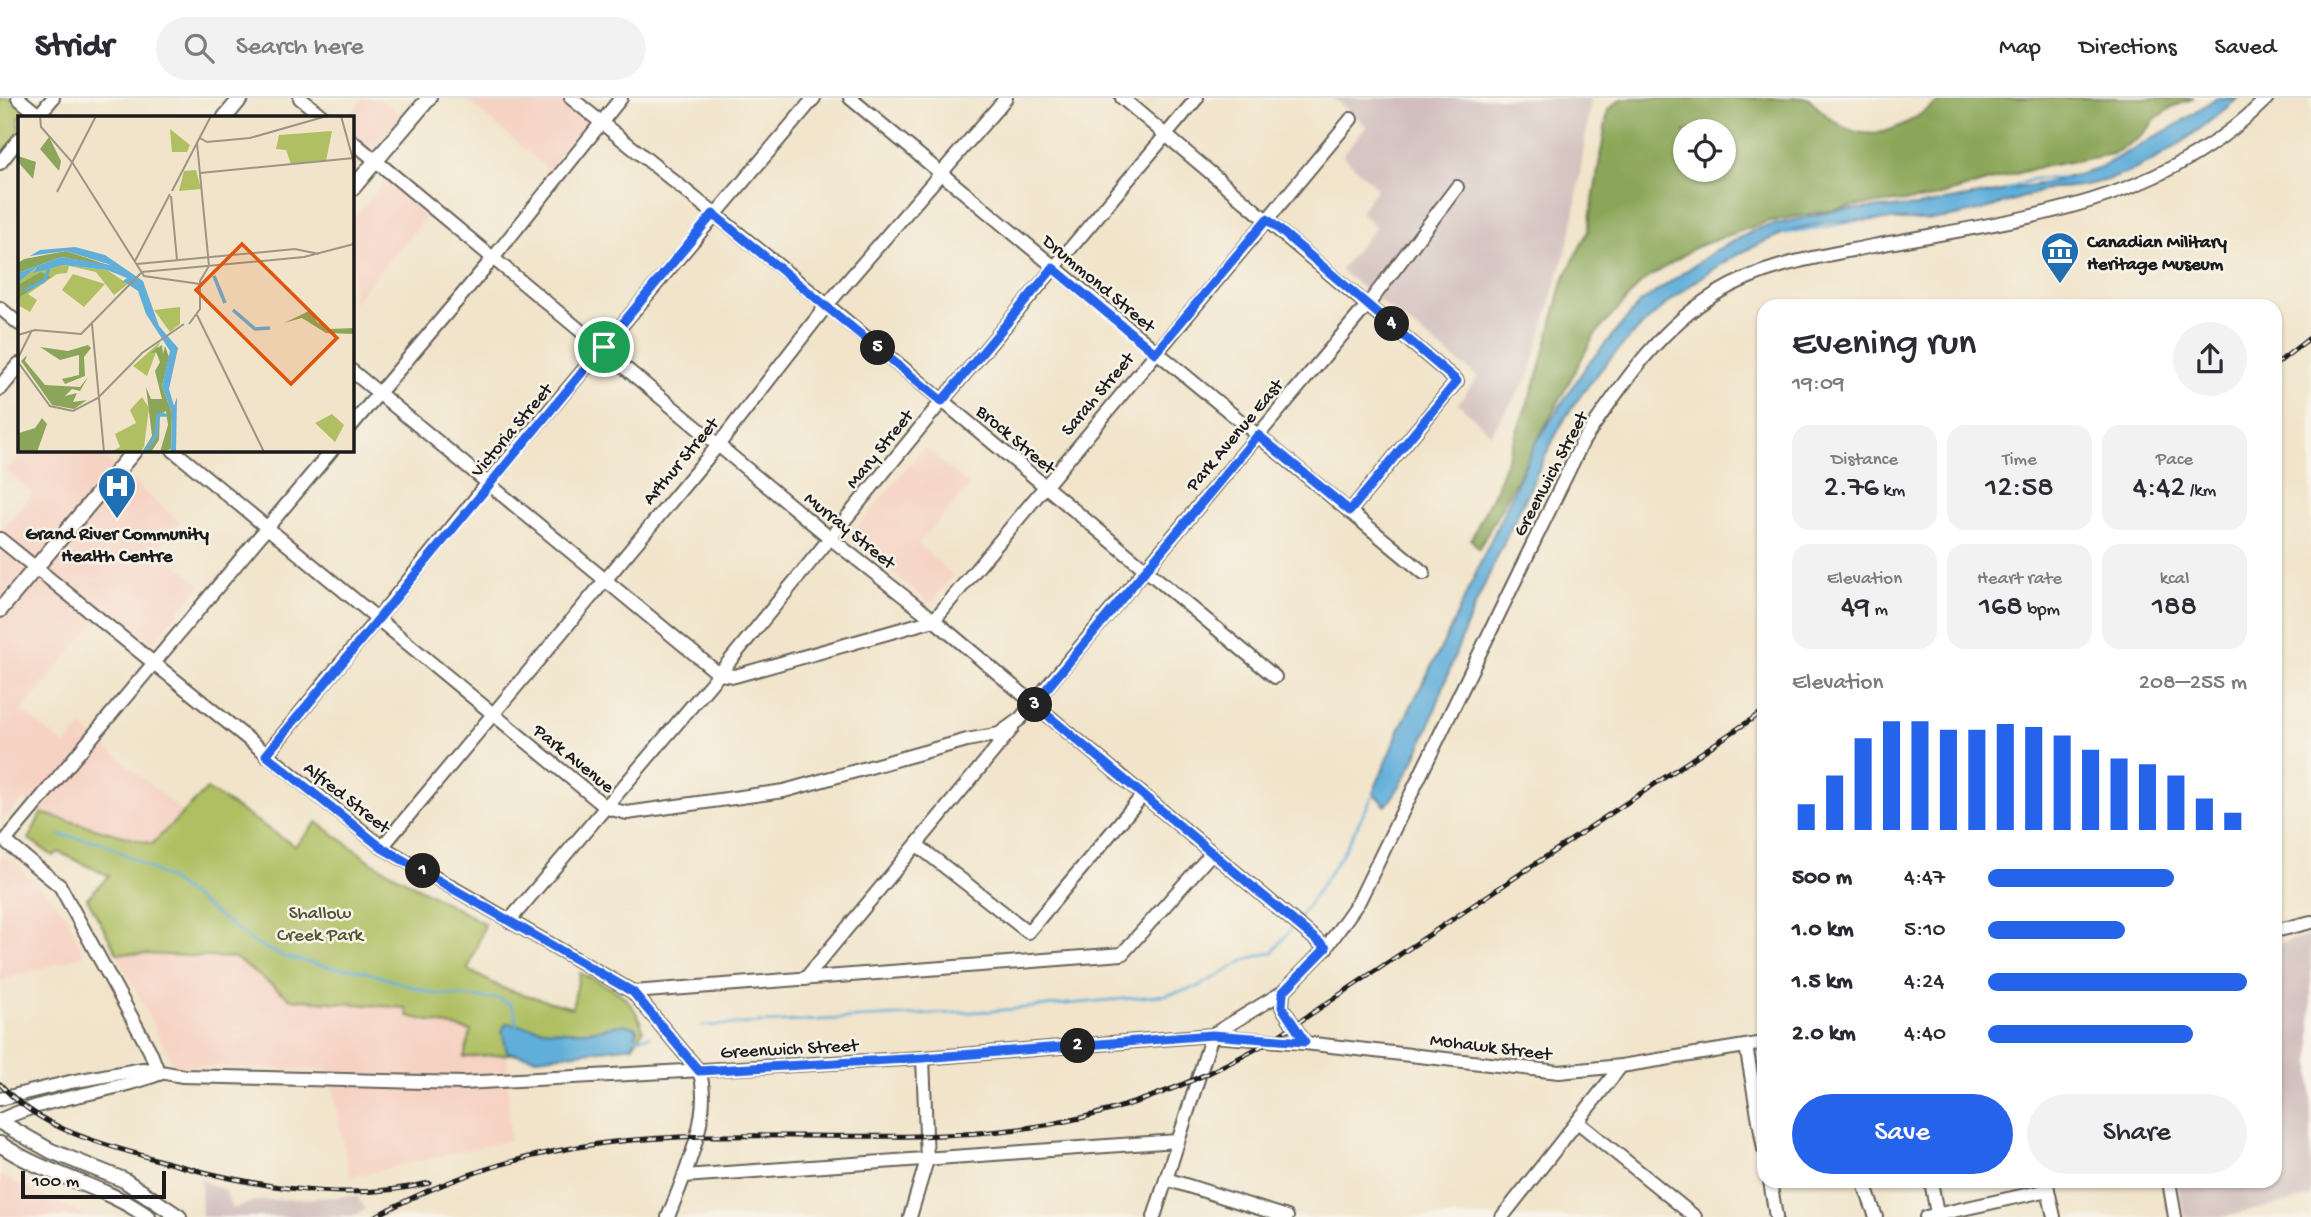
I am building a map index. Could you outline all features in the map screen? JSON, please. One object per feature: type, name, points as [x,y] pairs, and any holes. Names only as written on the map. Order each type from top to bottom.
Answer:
[{"type":"main road","points":[[226,116],[241,98]]},
{"type":"main road","points":[[354,188],[429,98]]},
{"type":"main road","points":[[0,388],[18,366]]},
{"type":"main road","points":[[0,610],[133,452]]},
{"type":"main road","points":[[0,1121],[51,1151],[124,1180],[179,1217]]},
{"type":"main road","points":[[0,1144],[21,1159],[117,1198],[148,1217]]},
{"type":"street","points":[[18,98],[38,116]]},
{"type":"street","points":[[40,116],[52,98]]},
{"type":"street","points":[[300,98],[322,116]]},
{"type":"street","name":"Brock Street","points":[[571,98],[827,305],[1275,677]]},
{"type":"street","points":[[354,423],[495,257],[621,98]]},
{"type":"street","name":"Victoria Street","points":[[266,755],[379,620],[488,483],[713,214],[814,98]]},
{"type":"street","name":"Drummond Street","points":[[850,98],[1424,573]]},
{"type":"street","name":"Arthur Street","points":[[382,848],[719,444],[827,305],[943,175],[1006,98]]},
{"type":"street","points":[[1122,98],[1368,303],[1457,381],[1350,511]]},
{"type":"street","name":"Mary Street","points":[[509,921],[607,808],[942,401],[1197,98]]},
{"type":"street","name":"Greenwich Street","points":[[0,1099],[143,1069],[159,1074],[463,1083],[923,1058],[1212,1035],[1283,992],[1359,901],[1583,441],[1621,386],[1668,329],[1718,293],[1777,265],[2065,210],[2158,178],[2240,126],[2267,98]]},
{"type":"street","name":"Sarah Street","points":[[934,620],[1352,119]]},
{"type":"street","points":[[0,163],[18,140]]},
{"type":"street","name":"Murray Street","points":[[354,143],[604,347],[830,538],[934,620],[1322,945]]},
{"type":"street","name":"Park Avenue East","points":[[1034,704],[1368,303],[1457,187]]},
{"type":"street","points":[[0,309],[18,323]]},
{"type":"street","points":[[354,373],[719,674],[735,676],[934,620]]},
{"type":"street","name":"Park Avenue","points":[[175,452],[607,808],[627,813],[784,791],[967,740],[999,734],[1020,719],[1034,704]]},
{"type":"street","points":[[159,1074],[150,1051],[60,886],[5,841],[330,452]]},
{"type":"street","name":"Alfred Street","points":[[0,539],[382,848],[633,992],[699,1071]]},
{"type":"street","points":[[805,979],[1020,719]]},
{"type":"street","points":[[917,845],[1028,932],[1143,795]]},
{"type":"street","points":[[633,992],[1122,954],[1211,854]]},
{"type":"street","points":[[2282,929],[2311,922]]},
{"type":"street","points":[[1283,992],[1282,1007],[1305,1042]]},
{"type":"street","points":[[1154,1217],[1212,1035]]},
{"type":"street","name":"Mohawk Street","points":[[1212,1035],[1305,1042],[1559,1072],[1621,1066],[1757,1044]]},
{"type":"street","points":[[1746,1046],[1757,1109]]},
{"type":"street","points":[[909,1217],[928,1160],[923,1058]]},
{"type":"street","points":[[1502,1217],[1579,1123],[1621,1066]]},
{"type":"street","points":[[668,1217],[684,1176],[702,1104],[704,1084],[699,1071]]},
{"type":"street","name":"Greenwich Street","points":[[0,1121],[61,1097],[137,1083],[159,1074]]},
{"type":"street","points":[[1579,1123],[1695,1217]]},
{"type":"street","points":[[684,1176],[1177,1141]]},
{"type":"street","points":[[1166,1179],[1287,1217]]},
{"type":"street","points":[[1771,1188],[1776,1217]]},
{"type":"street","points":[[1866,1188],[1876,1217]]},
{"type":"street","points":[[1931,1188],[1932,1216],[2039,1188]]},
{"type":"street","points":[[2047,1188],[2054,1217]]},
{"type":"street","points":[[2170,1188],[2175,1217]]},
{"type":"shaded area","points":[[364,98],[379,98],[401,116],[354,174],[354,116],[349,116]]},
{"type":"shaded area","points":[[465,98],[557,98],[587,123],[549,170]]},
{"type":"shaded area","points":[[1333,98],[1591,98],[1572,230],[1529,376],[1491,434],[1458,403],[1478,377],[1340,270],[1376,227],[1360,212],[1377,188],[1342,155],[1367,126]]},
{"type":"shaded area","points":[[385,181],[426,216],[354,302],[354,218]]},
{"type":"shaded area","points":[[924,447],[970,486],[918,544],[953,575],[931,604],[849,538]]},
{"type":"shaded area","points":[[22,452],[97,452],[180,522],[157,549],[201,585],[153,642],[108,607],[21,711],[65,745],[82,726],[183,813],[152,844],[41,813],[24,799],[0,822],[0,533],[33,493],[6,471]]},
{"type":"shaded area","points":[[0,856],[15,863],[65,913],[84,955],[0,981]]},
{"type":"shaded area","points":[[2311,936],[2311,1197],[2223,1217],[2185,1217],[2179,1188],[2282,1188],[2282,942]]},
{"type":"shaded area","points":[[117,953],[235,958],[291,999],[407,1008],[409,1016],[471,1031],[465,1057],[507,1056],[510,1140],[350,1177],[329,1070],[174,1066]]},
{"type":"shaded area","points":[[0,1175],[89,1217],[0,1217]]},
{"type":"shaded area","points":[[201,1180],[225,1190],[232,1209],[256,1201],[357,1196],[365,1209],[353,1217],[202,1217]]},
{"type":"green space","points":[[0,98],[18,98],[36,116],[18,116],[18,140],[0,163]]},
{"type":"green space","points":[[1622,98],[1809,98],[1843,127],[1860,133],[1875,133],[1908,122],[1944,98],[2194,98],[2171,108],[2155,120],[2140,137],[2113,154],[2036,168],[1927,199],[1854,206],[1766,222],[1696,247],[1641,283],[1594,336],[1479,549],[1471,539],[1496,488],[1539,372],[1563,281],[1588,231],[1608,110]]},
{"type":"green space","name":"Shallow Creek Park","points":[[207,789],[295,846],[317,822],[373,863],[485,924],[468,970],[502,988],[572,1008],[580,973],[611,988],[627,1000],[639,1018],[643,1030],[633,1046],[464,1057],[471,1031],[408,1016],[406,1008],[291,999],[235,958],[117,953],[87,898],[109,876],[59,852],[53,856],[29,839],[41,813],[152,844]]},
{"type":"water","points":[[2216,98],[2238,98],[2175,147],[2129,172],[2104,181],[2051,188],[1983,210],[1948,217],[1846,221],[1797,229],[1751,248],[1720,265],[1663,307],[1612,357],[1589,384],[1563,422],[1480,594],[1412,764],[1386,806],[1373,793],[1400,728],[1448,634],[1534,446],[1587,365],[1640,303],[1716,250],[1759,228],[1839,210],[1917,206],[2046,183],[2095,170],[2178,124]]},
{"type":"water","points":[[506,1023],[562,1031],[595,1030],[621,1025],[637,1029],[633,1046],[536,1058],[507,1052],[502,1031]]},
{"type":"waterway","points":[[2006,190],[2033,179],[2064,178]]},
{"type":"waterway","points":[[1817,226],[1783,234],[1853,222]]},
{"type":"waterway","points":[[1298,920],[1341,856],[1374,794]]},
{"type":"waterway","points":[[60,835],[101,842],[128,856],[169,879],[256,944],[285,957],[330,967],[360,970],[435,994],[499,999],[510,1004],[517,1026]]},
{"type":"waterway","points":[[702,1026],[992,1011],[1165,995],[1198,987],[1247,959],[1273,952],[1294,925]]},
{"type":"waterway","points":[[633,1039],[650,1036]]},
{"type":"railway","points":[[2282,360],[2311,337]]},
{"type":"railway","points":[[374,1217],[457,1179],[515,1161],[575,1147],[657,1138],[708,1136],[967,1134],[1053,1124],[1086,1117],[1150,1097],[1212,1071],[1272,1040],[1757,716]]},
{"type":"railway","points":[[0,1084],[33,1112],[70,1132],[218,1176],[324,1191],[360,1192],[429,1183]]},
{"type":"place","name":"Canadian Military Heritage Museum","points":[[2060,285]]},
{"type":"place","name":"Grand River Community Health Centre","points":[[117,520]]},
{"type":"route","points":[[713,214],[942,401],[1053,268],[1155,353],[1267,219],[1457,381],[1350,511],[1258,435],[1034,704],[1326,948],[1283,992],[1282,1007],[1305,1042],[1212,1035],[923,1058],[699,1071],[633,992],[382,848],[266,755],[379,620],[488,483],[604,347],[713,214]]}]
